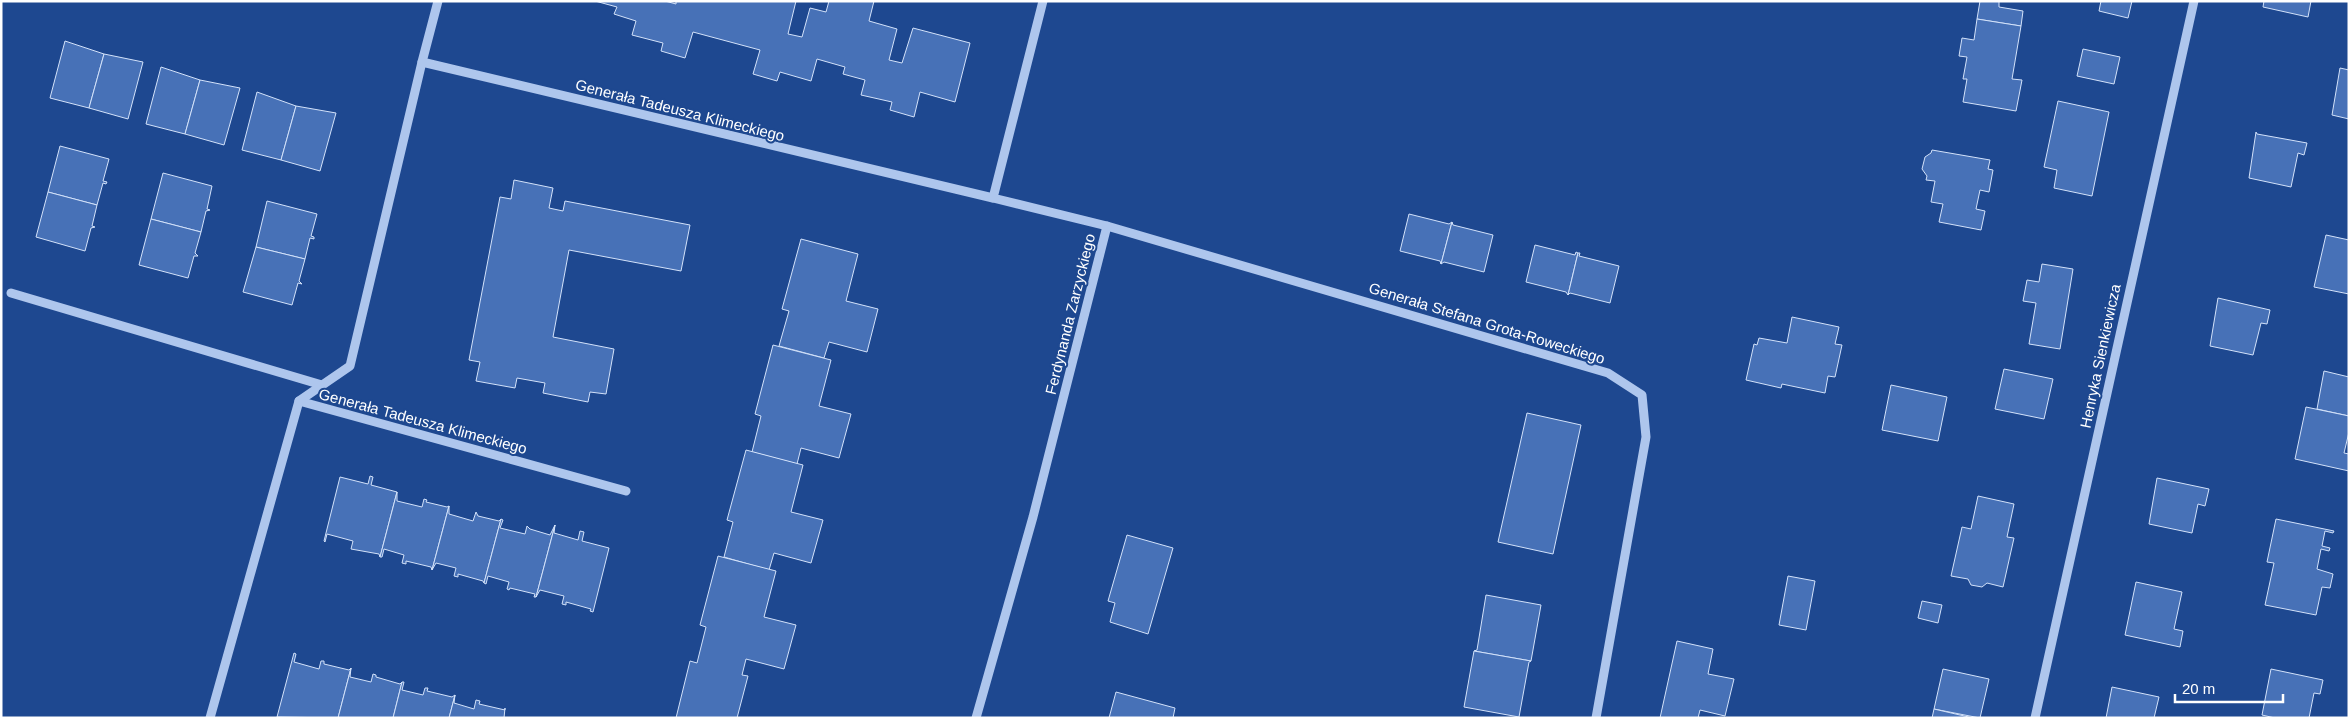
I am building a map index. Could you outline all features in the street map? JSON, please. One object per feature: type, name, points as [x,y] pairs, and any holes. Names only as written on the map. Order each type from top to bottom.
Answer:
[{"type":"street","points":[[210,718],[299,401],[350,366],[438,1]]},
{"type":"street","points":[[993,198],[1043,1]]},
{"type":"street","name":"Henryka Sienkiewicza","points":[[2035,718],[2194,1]]},
{"type":"street","name":"Generała Tadeusza Klimeckiego","points":[[422,62],[993,198]]},
{"type":"street","name":"Ferdynanda Zarzyckiego","points":[[976,718],[1033,517],[1107,226],[993,198]]},
{"type":"street","name":"Generała Stefana Grota-Roweckiego","points":[[1107,226],[1608,373],[1642,395],[1646,437],[1596,718]]},
{"type":"street","points":[[11,293],[322,385]]},
{"type":"street","name":"Generała Tadeusza Klimeckiego","points":[[299,401],[626,491]]},
{"type":"building","points":[[595,1],[665,1],[676,4],[676,1],[796,1],[788,34],[802,37],[810,8],[826,12],[829,1],[874,1],[869,21],[897,29],[889,60],[902,63],[913,28],[970,43],[955,102],[920,92],[914,117],[890,110],[892,102],[861,95],[865,80],[843,74],[845,67],[817,59],[811,81],[780,72],[777,81],[753,74],[760,50],[693,32],[685,58],[661,51],[663,43],[632,35],[636,21],[614,14],[617,7]]},
{"type":"building","points":[[1980,1],[1999,1],[1999,7],[2023,11],[2021,26],[1977,19]]},
{"type":"building","points":[[2101,1],[2132,1],[2128,18],[2099,11]]},
{"type":"building","points":[[2264,1],[2311,1],[2308,17],[2263,7]]},
{"type":"building","points":[[1977,19],[2021,26],[2012,79],[2022,80],[2016,111],[1963,102],[1967,79],[1963,79],[1967,57],[1959,56],[1962,38],[1974,40]]},
{"type":"building","points":[[65,41],[104,54],[89,108],[50,98]]},
{"type":"building","points":[[2083,49],[2120,57],[2114,84],[2077,76]]},
{"type":"building","points":[[104,54],[143,62],[128,119],[89,108]]},
{"type":"building","points":[[161,67],[200,80],[185,134],[146,124]]},
{"type":"building","points":[[2340,68],[2349,70],[2349,119],[2332,115]]},
{"type":"building","points":[[200,80],[240,88],[224,145],[185,134]]},
{"type":"building","points":[[257,92],[296,106],[281,160],[242,150]]},
{"type":"building","points":[[2058,101],[2109,112],[2092,196],[2054,188],[2057,170],[2044,167]]},
{"type":"building","points":[[296,106],[336,113],[320,171],[281,160]]},
{"type":"building","points":[[2256,132],[2257,134],[2307,143],[2304,155],[2298,153],[2291,187],[2249,178]]},
{"type":"building","points":[[60,146],[109,159],[103,181],[107,182],[106,184],[103,183],[97,205],[48,192]]},
{"type":"building","points":[[1932,150],[1990,160],[1988,169],[1993,170],[1989,192],[1980,190],[1976,209],[1985,211],[1981,230],[1939,222],[1943,204],[1931,202],[1935,181],[1926,180],[1927,176],[1922,169],[1925,157]]},
{"type":"building","points":[[163,173],[212,186],[207,209],[210,210],[206,211],[201,232],[151,219]]},
{"type":"building","points":[[514,180],[553,188],[549,208],[563,211],[565,201],[690,225],[681,271],[569,250],[553,337],[614,349],[606,394],[590,392],[588,402],[543,393],[545,383],[517,378],[515,388],[476,381],[480,362],[469,360],[500,197],[511,199]]},
{"type":"building","points":[[48,192],[97,205],[92,226],[95,227],[91,228],[85,251],[36,237]]},
{"type":"building","points":[[267,201],[317,214],[311,236],[314,239],[310,238],[305,259],[256,247]]},
{"type":"building","points":[[1409,214],[1449,224],[1452,222],[1441,264],[1440,261],[1400,251]]},
{"type":"building","points":[[151,219],[201,232],[195,253],[198,256],[194,256],[188,278],[139,265]]},
{"type":"building","points":[[1452,222],[1453,225],[1493,235],[1484,272],[1444,262],[1441,264]]},
{"type":"building","points":[[2326,235],[2349,240],[2349,294],[2314,287]]},
{"type":"building","points":[[801,239],[858,254],[846,301],[878,309],[867,352],[829,342],[824,358],[779,346],[789,311],[782,309]]},
{"type":"building","points":[[1535,245],[1575,255],[1576,252],[1578,253],[1568,295],[1566,292],[1526,282]]},
{"type":"building","points":[[256,247],[305,259],[299,281],[302,284],[298,283],[292,305],[243,292]]},
{"type":"building","points":[[1578,253],[1580,253],[1579,256],[1619,266],[1610,303],[1570,293],[1568,295]]},
{"type":"building","points":[[2042,264],[2073,269],[2060,349],[2029,344],[2036,303],[2023,301],[2027,280],[2039,282]]},
{"type":"building","points":[[2218,298],[2270,310],[2267,324],[2261,323],[2253,355],[2210,346]]},
{"type":"building","points":[[1792,317],[1839,327],[1835,344],[1842,345],[1835,377],[1828,376],[1825,393],[1782,384],[1781,388],[1746,380],[1754,344],[1757,345],[1759,338],[1787,343]]},
{"type":"building","points":[[773,345],[831,360],[819,406],[851,414],[839,458],[801,448],[797,464],[752,452],[761,416],[755,414]]},
{"type":"building","points":[[2004,369],[2053,379],[2044,419],[1995,409]]},
{"type":"building","points":[[2324,371],[2349,377],[2349,416],[2317,409]]},
{"type":"building","points":[[1891,385],[1947,397],[1938,441],[1882,430]]},
{"type":"building","points":[[2306,407],[2349,416],[2349,432],[2344,453],[2349,454],[2349,471],[2295,459]]},
{"type":"building","points":[[1527,413],[1581,425],[1553,554],[1498,542]]},
{"type":"building","points":[[746,450],[803,465],[791,512],[823,520],[811,563],[774,553],[769,570],[724,557],[733,522],[727,520]]},
{"type":"building","points":[[370,476],[373,477],[371,485],[397,492],[380,557],[379,554],[351,549],[353,541],[327,534],[324,541],[340,477],[368,484]]},
{"type":"building","points":[[2157,478],[2209,489],[2205,506],[2198,504],[2192,533],[2149,524]]},
{"type":"building","points":[[397,492],[397,501],[422,507],[424,499],[427,500],[426,502],[449,506],[432,570],[431,567],[406,561],[406,564],[402,563],[404,555],[384,549],[382,557],[380,557]]},
{"type":"building","points":[[1978,496],[2014,504],[2007,537],[2014,538],[2003,587],[1987,583],[1982,587],[1971,585],[1968,579],[1951,576],[1962,527],[1971,529]]},
{"type":"building","points":[[449,506],[449,514],[473,521],[476,512],[478,516],[499,521],[501,519],[484,583],[483,581],[458,574],[458,577],[454,576],[456,568],[436,563],[432,570]]},
{"type":"building","points":[[501,519],[503,520],[500,528],[525,534],[527,526],[530,529],[550,535],[555,525],[536,597],[534,597],[535,594],[510,588],[509,590],[507,589],[509,582],[488,576],[486,584],[484,583]]},
{"type":"building","points":[[2276,519],[2334,531],[2333,533],[2325,531],[2322,546],[2330,548],[2329,551],[2321,549],[2317,569],[2333,574],[2330,588],[2322,587],[2316,615],[2265,605],[2274,563],[2267,562]]},
{"type":"building","points":[[555,525],[554,533],[578,540],[580,531],[584,532],[582,541],[609,548],[593,612],[590,611],[591,609],[566,602],[566,605],[562,604],[564,596],[540,590],[536,597]]},
{"type":"building","points":[[1127,535],[1173,548],[1148,634],[1110,622],[1115,603],[1108,601]]},
{"type":"building","points":[[718,556],[776,571],[764,617],[796,625],[784,669],[746,659],[742,675],[748,676],[737,718],[676,718],[690,661],[697,663],[706,627],[700,625]]},
{"type":"building","points":[[1788,576],[1815,581],[1806,630],[1779,625]]},
{"type":"building","points":[[2136,582],[2182,592],[2174,629],[2183,631],[2180,647],[2125,635]]},
{"type":"building","points":[[1486,595],[1541,605],[1531,661],[1474,651],[1477,650]]},
{"type":"building","points":[[1922,601],[1942,605],[1938,623],[1918,618]]},
{"type":"building","points":[[1677,641],[1713,649],[1708,674],[1734,679],[1725,716],[1700,710],[1698,718],[1660,718]]},
{"type":"building","points":[[1474,651],[1531,661],[1529,662],[1519,717],[1464,707]]},
{"type":"building","points":[[294,653],[296,654],[294,662],[319,669],[321,661],[324,661],[324,664],[349,670],[351,668],[338,718],[277,717]]},
{"type":"building","points":[[351,668],[350,677],[371,682],[373,674],[376,677],[400,684],[402,682],[393,718],[338,718]]},
{"type":"building","points":[[1943,669],[1989,679],[1980,718],[1934,709]]},
{"type":"building","points":[[2271,669],[2323,680],[2320,694],[2314,693],[2309,718],[2275,718],[2262,715]]},
{"type":"building","points":[[402,682],[404,682],[402,690],[423,695],[425,688],[428,688],[427,691],[452,697],[455,695],[449,718],[393,718]]},
{"type":"building","points":[[2112,687],[2159,697],[2154,718],[2106,718]]},
{"type":"building","points":[[1116,692],[1175,708],[1173,718],[1109,718]]},
{"type":"building","points":[[455,695],[454,703],[474,709],[476,700],[480,701],[479,704],[505,710],[504,718],[449,718]]},
{"type":"building","points":[[1934,709],[1973,718],[1932,718]]}]
